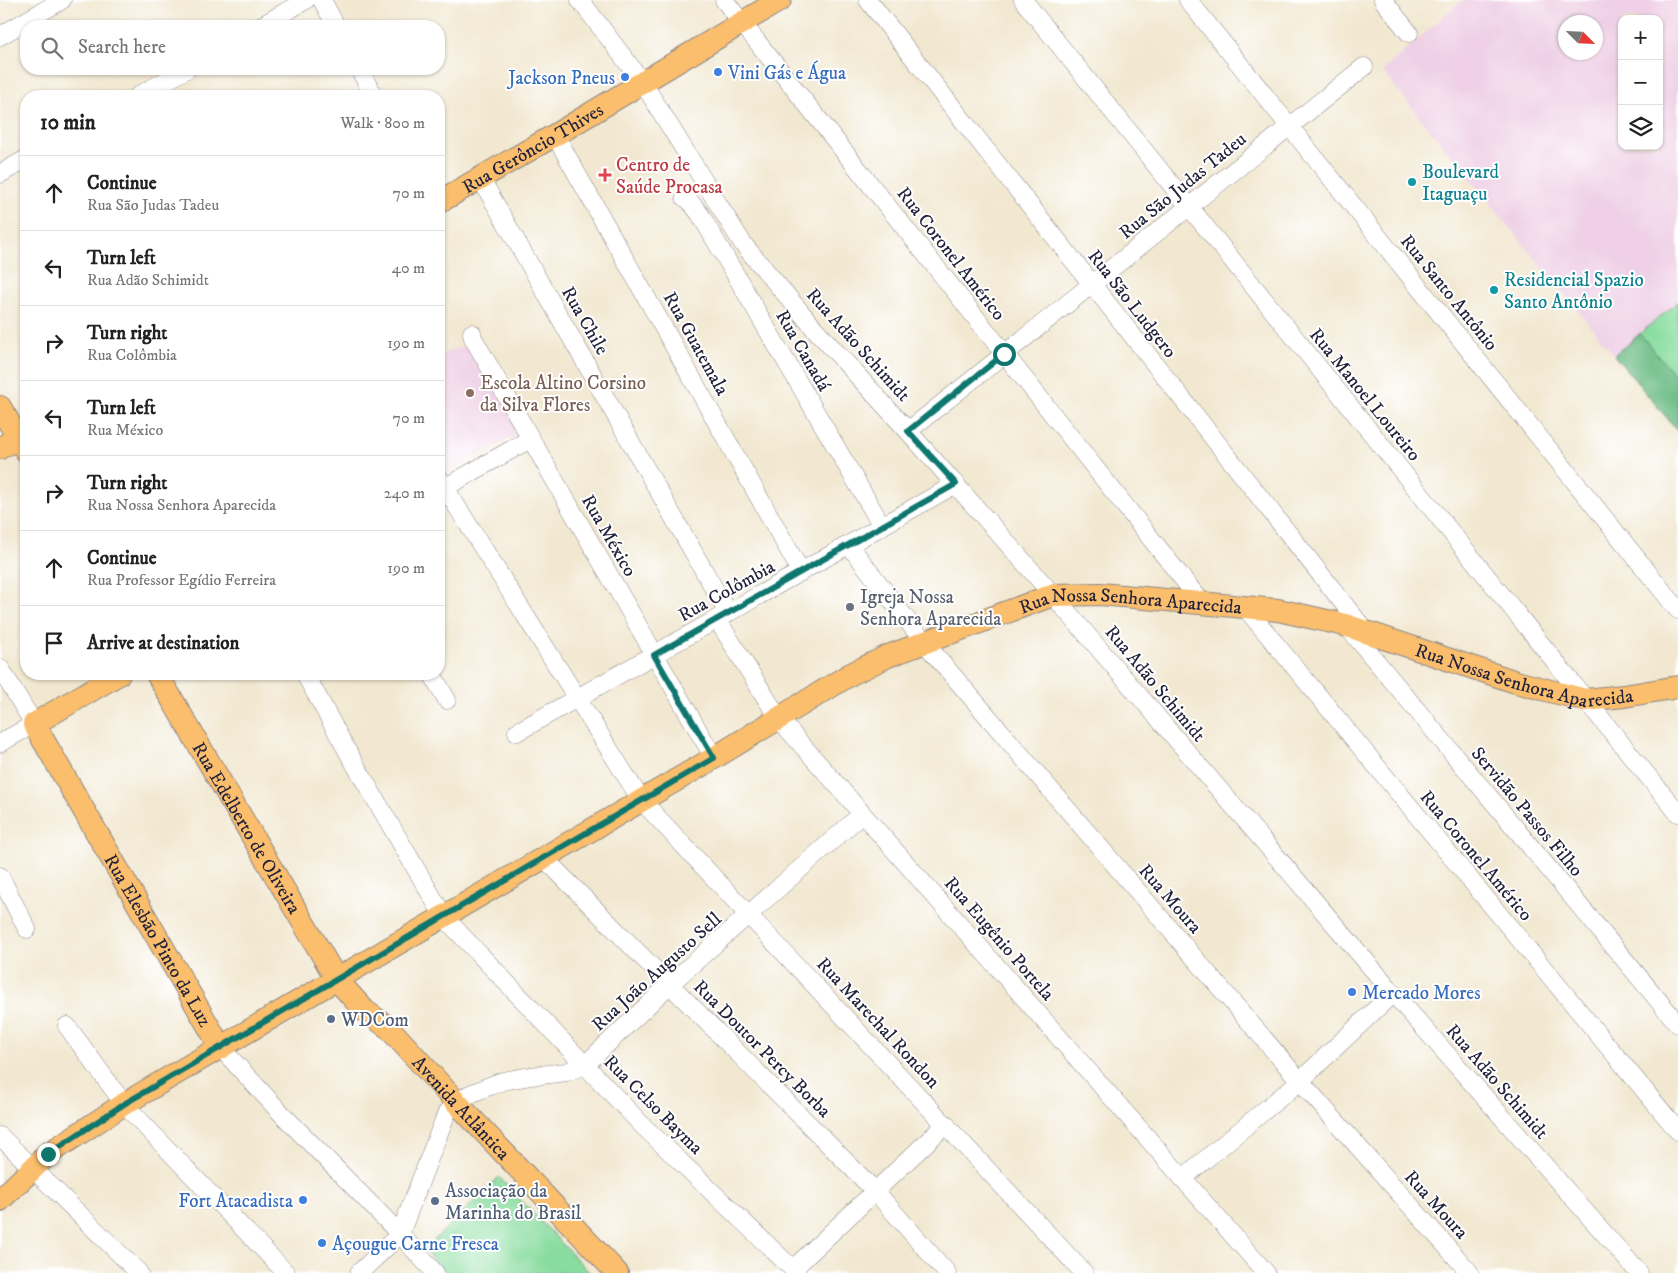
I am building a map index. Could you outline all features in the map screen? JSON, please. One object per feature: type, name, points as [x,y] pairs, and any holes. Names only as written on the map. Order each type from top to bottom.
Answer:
[{"type":"main road","name":"Rua Gerôncio Thives","points":[[445,199],[556,135],[780,0]]},
{"type":"main road","points":[[0,407],[18,443]]},
{"type":"main road","name":"Rua Nossa Senhora Aparecida","points":[[0,1200],[32,1168],[60,1146],[124,1104],[714,758],[835,684],[868,666],[924,642],[1053,595],[1100,594],[1278,610],[1356,628],[1516,682],[1585,700],[1678,687]]},
{"type":"main road","points":[[34,724],[109,680]]},
{"type":"main road","name":"Rua Edelberto de Oliveira","points":[[160,680],[336,980]]},
{"type":"main road","name":"Rua Elesbão Pinto da Luz","points":[[34,724],[220,1048]]},
{"type":"main road","name":"Avenida Atlântica","points":[[336,980],[600,1273]]},
{"type":"main road","name":"Avenida Atlântica","points":[[452,1107],[617,1273]]},
{"type":"street","points":[[28,20],[62,0]]},
{"type":"street","points":[[268,20],[287,5],[306,0]]},
{"type":"street","points":[[322,0],[333,20]]},
{"type":"street","name":"Rua Adão Schimidt","points":[[580,0],[643,83],[743,244],[814,328],[956,484],[1053,595],[1393,993],[1637,1272]]},
{"type":"street","name":"Rua Coronel Américo","points":[[724,0],[1202,603]]},
{"type":"street","name":"Rua São Ludgero","points":[[868,0],[1092,284],[1356,628]]},
{"type":"street","name":"Rua Manoel Loureiro","points":[[1023,0],[1585,700],[1678,813]]},
{"type":"street","name":"Rua Santo Antônio","points":[[1188,0],[1678,610]]},
{"type":"street","points":[[1383,0],[1410,33]]},
{"type":"street","points":[[0,36],[20,24]]},
{"type":"street","name":"Rua São Judas Tadeu","points":[[908,431],[1364,67]]},
{"type":"street","points":[[149,90],[175,75]]},
{"type":"street","points":[[362,75],[371,90]]},
{"type":"street","name":"Rua Guatemala","points":[[556,135],[801,572]]},
{"type":"street","points":[[0,174],[20,162]]},
{"type":"street","name":"Rua Chile","points":[[481,179],[723,616]]},
{"type":"street","name":"Rua Canadá","points":[[685,198],[688,199],[700,214],[882,526]]},
{"type":"street","points":[[725,257],[743,244]]},
{"type":"street","name":"Rua México","points":[[472,333],[473,338],[530,439],[714,758]]},
{"type":"street","points":[[445,483],[530,439]]},
{"type":"street","name":"Rua Colômbia","points":[[517,732],[956,484]]},
{"type":"street","name":"Rua Marechal Rondon","points":[[445,491],[642,800],[1084,1273]]},
{"type":"street","name":"Rua Moura","points":[[848,545],[924,642],[1300,1081],[1470,1273]]},
{"type":"street","name":"Rua Coronel Américo","points":[[1244,606],[1678,1132]]},
{"type":"street","name":"Rua Eugênio Portela","points":[[723,616],[779,719],[1266,1273]]},
{"type":"street","name":"Servidão Passos Filho","points":[[1356,628],[1678,1024]]},
{"type":"street","name":"Rua Elesbão Pinto da Luz","points":[[0,668],[34,724]]},
{"type":"street","name":"Rua Celso Bayma","points":[[308,680],[444,917],[649,1132],[795,1271]]},
{"type":"street","points":[[436,680],[448,700]]},
{"type":"street","points":[[0,743],[34,724]]},
{"type":"street","name":"Rua João Augusto Sell","points":[[452,1107],[470,1094],[503,1082],[567,1072],[585,1065],[670,984],[862,814]]},
{"type":"street","name":"Rua Doutor Percy Borba","points":[[544,858],[876,1192],[947,1273]]},
{"type":"street","points":[[0,876],[27,929]]},
{"type":"street","points":[[1183,1178],[1300,1081],[1393,993]]},
{"type":"street","points":[[67,1026],[124,1104],[286,1273]]},
{"type":"street","name":"Rua Elesbão Pinto da Luz","points":[[220,1048],[400,1234],[435,1273]]},
{"type":"street","points":[[359,1273],[400,1234],[452,1107]]},
{"type":"street","points":[[795,1271],[946,1124]]},
{"type":"street","points":[[0,1136],[139,1273]]},
{"type":"shaded area","points":[[1462,0],[1678,0],[1678,302],[1614,355],[1382,71]]},
{"type":"shaded area","name":"Escola Altino Corsino da Silva Flores","points":[[473,343],[519,433],[447,473],[445,470],[445,353]]},
{"type":"green space","points":[[1678,302],[1678,431],[1614,355]]},
{"type":"green space","points":[[1640,334],[1678,379],[1678,431],[1614,355]]},
{"type":"green space","points":[[499,1177],[590,1273],[446,1273],[424,1250]]},
{"type":"place","name":"Vini Gás e Água","points":[[718,72]]},
{"type":"place","name":"Jackson Pneus","points":[[625,77]]},
{"type":"place","name":"Centro de Saúde Procasa","points":[[605,175]]},
{"type":"place","name":"Boulevard Itaguaçu","points":[[1412,182]]},
{"type":"place","name":"Residencial Spazio Santo Antônio","points":[[1494,290]]},
{"type":"place","name":"Escola Altino Corsino da Silva Flores","points":[[470,393]]},
{"type":"place","name":"Igreja Nossa Senhora Aparecida","points":[[850,607]]},
{"type":"place","name":"Mercado Mores","points":[[1352,992]]},
{"type":"place","name":"WDCom","points":[[331,1019]]},
{"type":"place","name":"Fort Atacadista","points":[[303,1200]]},
{"type":"place","name":"Associação da Marinha do Brasil","points":[[435,1201]]},
{"type":"place","name":"Açougue Carne Fresca","points":[[322,1243]]},
{"type":"route","points":[[48,1154],[124,1104],[714,758],[654,655],[956,484],[908,431],[1004,354]]}]
